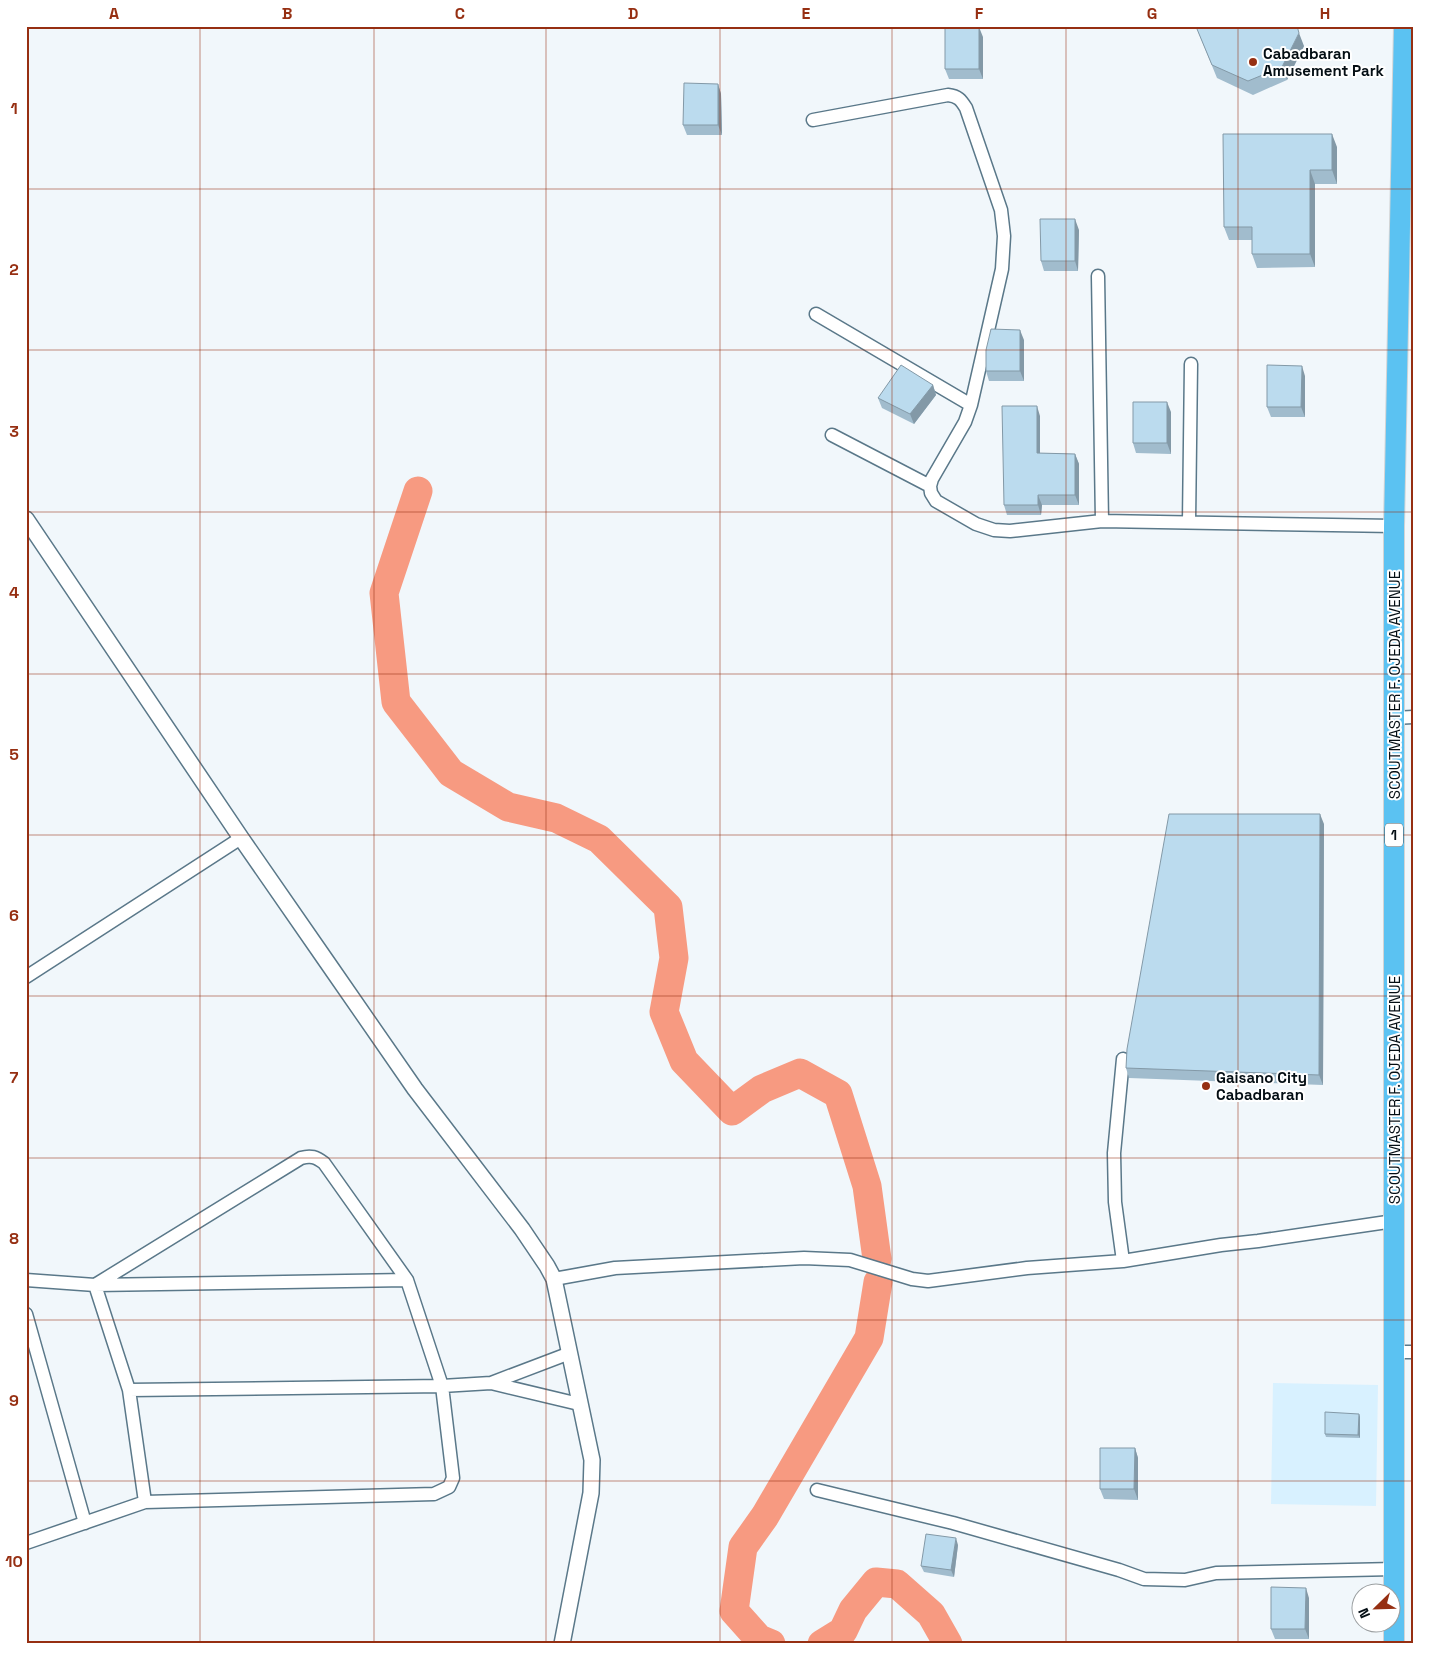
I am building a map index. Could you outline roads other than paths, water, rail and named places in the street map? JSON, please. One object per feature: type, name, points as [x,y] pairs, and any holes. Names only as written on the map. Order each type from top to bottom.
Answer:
[{"type":"highway","name":"SCOUTMASTER F. OJEDA AVENUE","points":[[1394,1644],[1394,1569],[1403,1352],[1394,1221],[1403,718],[1394,526],[1404,26]]},
{"type":"street","points":[[813,120],[955,95],[961,99],[966,108],[1001,210],[1004,236],[1002,269],[972,405],[965,422],[932,479],[930,486],[931,493],[936,501],[943,506],[976,524],[994,530],[1010,531],[1102,521],[1394,526]]},
{"type":"street","points":[[1098,276],[1102,521]]},
{"type":"street","points":[[816,314],[972,405]]},
{"type":"street","points":[[1189,522],[1191,364]]},
{"type":"street","points":[[832,435],[930,486]]},
{"type":"street","points":[[26,519],[240,838],[415,1089],[522,1229],[554,1279],[592,1460],[591,1493],[562,1644]]},
{"type":"street","points":[[26,977],[240,838]]},
{"type":"street","points":[[1123,1059],[1114,1154],[1115,1202],[1123,1261]]},
{"type":"street","points":[[26,1543],[144,1502],[434,1494],[449,1487],[453,1478],[442,1386],[407,1280],[324,1163],[318,1158],[309,1156],[301,1158],[96,1284]]},
{"type":"street","points":[[554,1279],[615,1268],[804,1258],[850,1260],[912,1279],[928,1281],[1027,1268],[1123,1261],[1221,1245],[1394,1221]]},
{"type":"street","points":[[26,1280],[96,1284],[407,1280]]},
{"type":"street","points":[[96,1284],[129,1390],[144,1502]]},
{"type":"street","points":[[26,1314],[85,1523]]},
{"type":"street","points":[[129,1390],[442,1386],[491,1383],[570,1354]]},
{"type":"street","points":[[491,1383],[579,1404]]},
{"type":"street","points":[[817,1490],[962,1526],[1119,1570],[1144,1579],[1185,1580],[1216,1573],[1394,1569]]},
{"type":"waterway","points":[[418,491],[384,593],[396,702],[451,773],[508,807],[556,818],[599,839],[668,907],[674,958],[664,1012],[684,1061],[732,1111],[762,1089],[800,1073],[838,1094],[867,1186],[877,1259]]},
{"type":"waterway","points":[[771,1644],[759,1639],[734,1611],[743,1547],[765,1516],[869,1338],[878,1282]]},
{"type":"waterway","points":[[822,1644],[843,1631],[853,1610],[876,1582],[897,1584],[931,1614],[948,1644]]},
{"type":"place","name":"Cabadbaran Amusement Park","points":[[1253,62]]},
{"type":"place","name":"Gaisano City Cabadbaran","points":[[1206,1086]]}]
